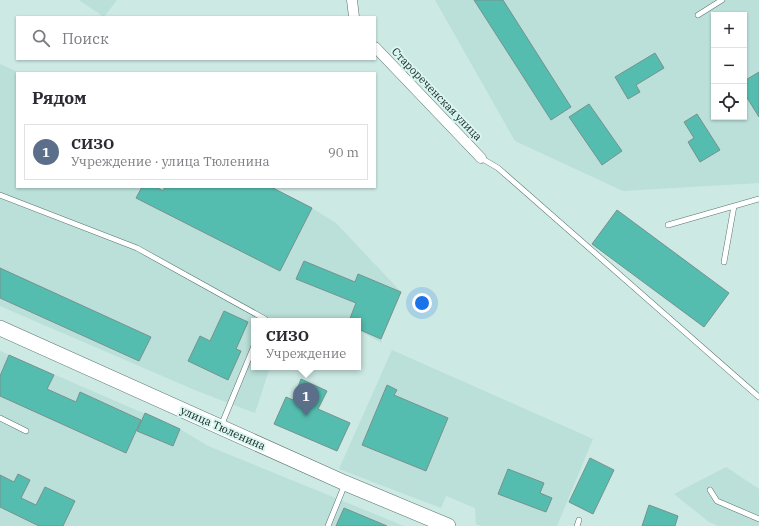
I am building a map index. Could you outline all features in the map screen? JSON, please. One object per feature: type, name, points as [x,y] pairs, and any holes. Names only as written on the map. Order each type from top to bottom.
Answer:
[{"type":"main road","name":"улица Тюленина","points":[[0,328],[345,483],[448,526]]},
{"type":"street","points":[[352,0],[354,16]]},
{"type":"street","name":"Старореченская улица","points":[[376,48],[481,158]]},
{"type":"lane","points":[[698,15],[722,0]]},
{"type":"lane","points":[[481,158],[498,168],[759,397]]},
{"type":"lane","points":[[0,195],[137,248],[263,318]]},
{"type":"lane","points":[[668,225],[759,199]]},
{"type":"lane","points":[[724,262],[734,206]]},
{"type":"lane","points":[[220,427],[251,353]]},
{"type":"lane","points":[[0,418],[26,431]]},
{"type":"lane","points":[[328,526],[345,483]]},
{"type":"lane","points":[[710,490],[718,501],[759,519]]},
{"type":"lane","points":[[577,526],[580,520]]},
{"type":"shaded area","points":[[79,0],[117,0],[105,16]]},
{"type":"shaded area","points":[[435,0],[759,0],[759,183],[623,191],[515,141]]},
{"type":"shaded area","points":[[0,64],[18,72],[16,72],[16,188],[273,188],[312,208],[336,223],[401,292],[381,339],[382,343],[361,332],[361,318],[251,318],[251,370],[269,370],[255,413],[197,391],[0,306]]},
{"type":"shaded area","points":[[392,350],[593,439],[557,526],[482,526],[476,524],[475,508],[446,496],[441,508],[339,469]]},
{"type":"shaded area","points":[[0,351],[180,429],[208,446],[404,526],[0,526]]},
{"type":"shaded area","points":[[726,467],[759,489],[759,526],[719,526],[709,522],[674,494]]},
{"type":"building","points":[[474,0],[503,0],[571,107],[551,120]]},
{"type":"building","points":[[655,53],[664,68],[636,85],[640,92],[628,99],[615,77]]},
{"type":"building","points":[[759,72],[759,117],[747,98],[747,79]]},
{"type":"building","points":[[589,104],[622,151],[602,165],[569,117]]},
{"type":"building","points":[[697,114],[720,150],[700,162],[688,142],[694,138],[684,122]]},
{"type":"building","points":[[141,188],[158,188],[163,191],[164,188],[273,188],[312,208],[280,271],[136,198]]},
{"type":"building","points":[[617,210],[729,293],[704,327],[592,244]]},
{"type":"building","points":[[304,261],[355,282],[358,274],[401,292],[381,339],[361,330],[361,318],[350,318],[356,303],[296,279]]},
{"type":"building","points":[[0,268],[151,337],[139,361],[0,298]]},
{"type":"building","points":[[224,311],[248,322],[236,349],[241,351],[228,380],[188,361],[200,336],[210,341]]},
{"type":"building","points":[[9,355],[54,375],[47,389],[76,402],[80,392],[141,420],[126,453],[0,396],[0,376]]},
{"type":"building","points":[[301,379],[327,391],[318,409],[350,423],[337,451],[274,424],[286,397],[293,400]]},
{"type":"building","points":[[387,385],[397,390],[394,395],[448,418],[426,471],[362,445]]},
{"type":"building","points":[[145,413],[180,429],[173,446],[137,431]]},
{"type":"building","points":[[590,458],[614,470],[593,514],[569,502]]},
{"type":"building","points":[[508,469],[544,483],[540,493],[552,498],[546,512],[498,494]]},
{"type":"building","points":[[18,474],[30,480],[21,498],[36,505],[45,487],[75,501],[63,526],[39,526],[0,507],[0,475],[14,482]]},
{"type":"building","points":[[649,505],[678,516],[675,526],[642,526]]},
{"type":"building","points":[[344,508],[387,526],[336,526]]},
{"type":"place","name":"СИЗО","points":[[306,416]]}]
